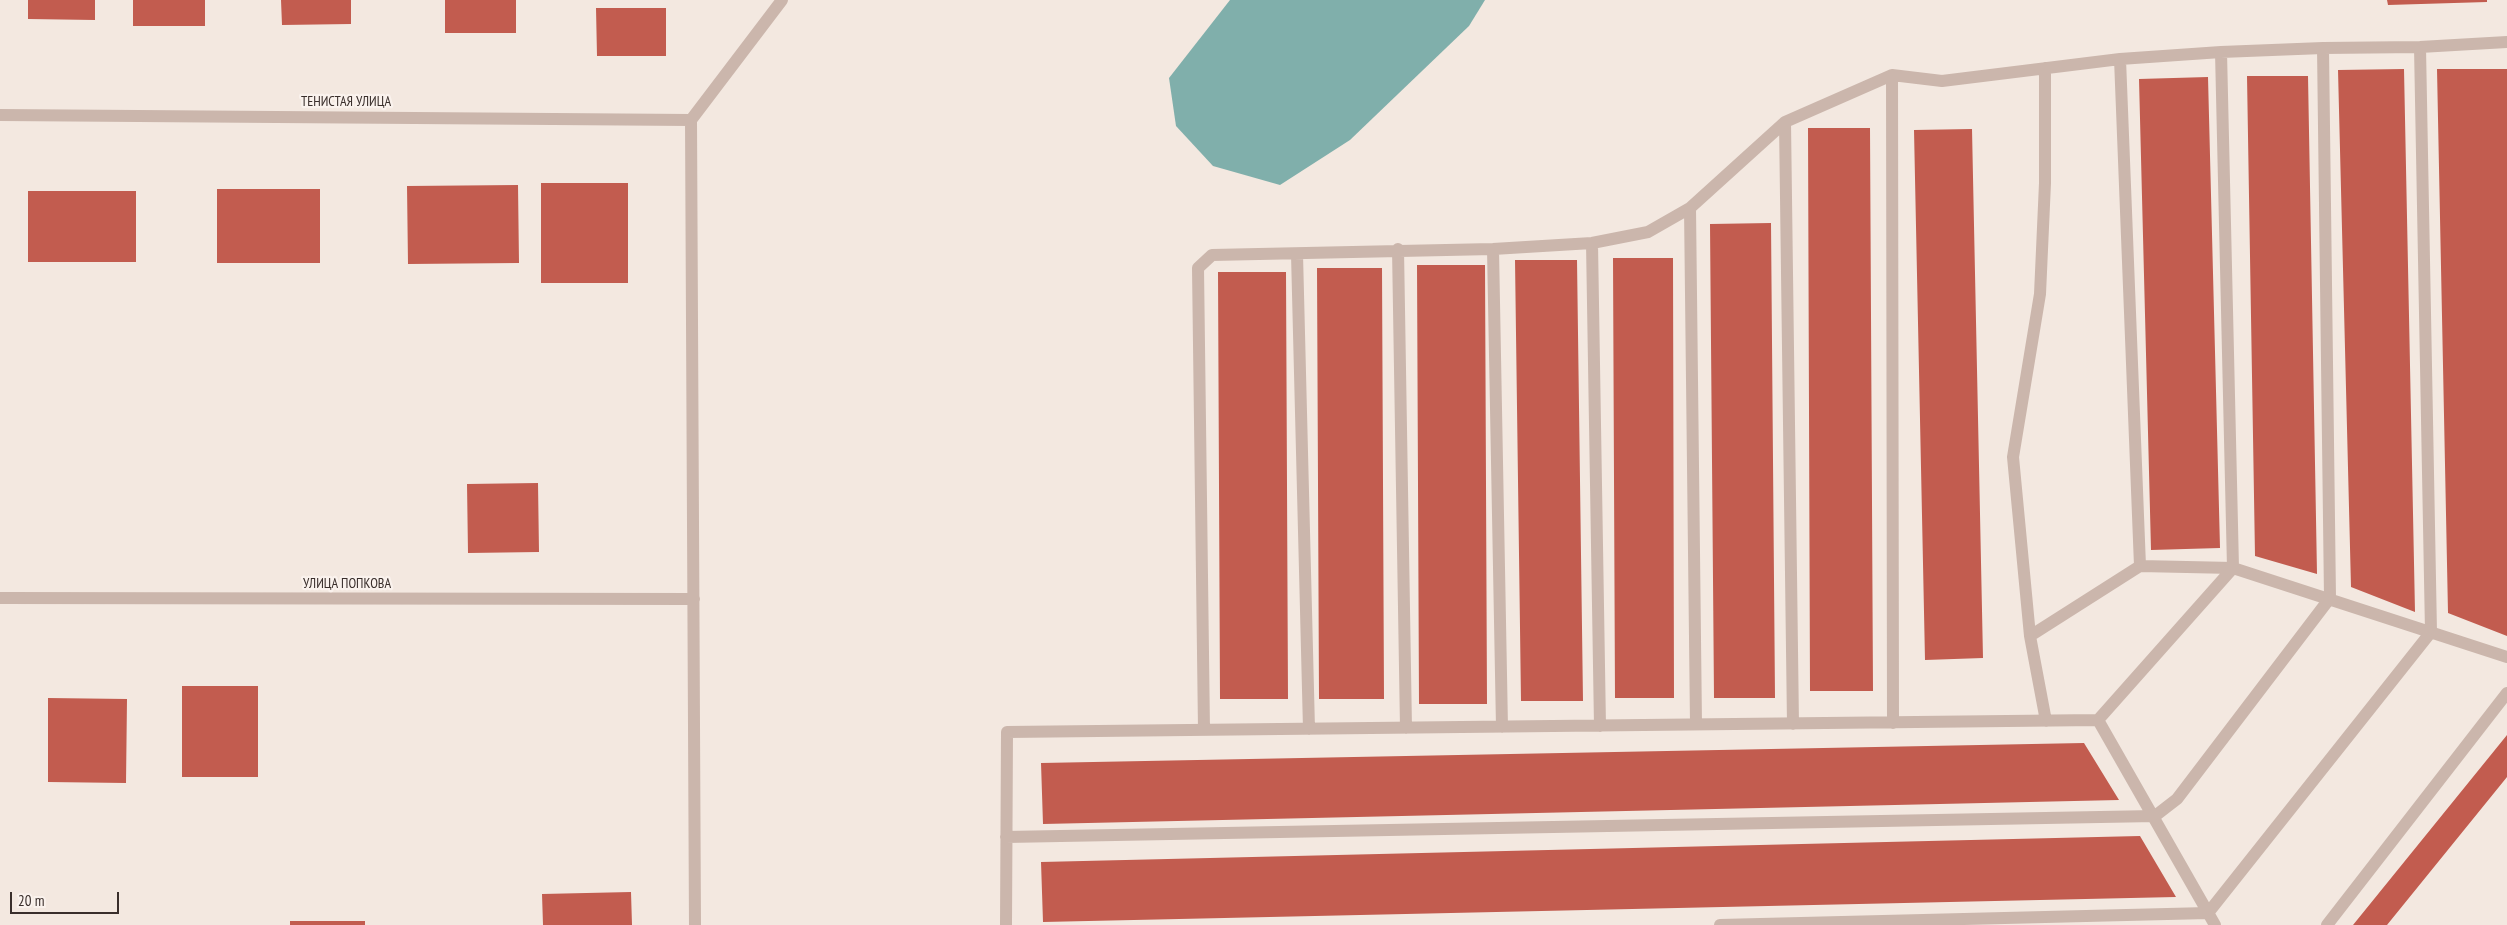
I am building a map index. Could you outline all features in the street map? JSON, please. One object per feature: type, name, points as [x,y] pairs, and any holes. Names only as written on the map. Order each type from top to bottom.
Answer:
[{"type":"street","points":[[695,925],[691,120],[782,0]]},
{"type":"street","points":[[1204,730],[1198,268],[1212,255],[1297,254],[1398,249],[1493,249],[1592,243],[1648,232],[1690,208],[1784,122],[1892,75],[1942,81],[2120,59],[2221,52],[2420,47],[2507,42]]},
{"type":"street","points":[[2208,913],[2431,632],[2420,47]]},
{"type":"street","points":[[1006,837],[2155,816],[2177,799],[2330,598],[2323,48]]},
{"type":"street","points":[[1006,925],[1007,732],[2098,720],[2233,568],[2221,52]]},
{"type":"street","points":[[2120,59],[2140,566]]},
{"type":"street","points":[[2045,68],[2045,183],[2040,294],[2013,457],[2030,636],[2046,721]]},
{"type":"street","points":[[1892,75],[1893,723]]},
{"type":"street","name":"ТЕНИСТАЯ УЛИЦА","points":[[0,115],[691,120]]},
{"type":"street","points":[[1784,122],[1793,724]]},
{"type":"street","points":[[1690,208],[1696,724]]},
{"type":"street","points":[[1592,243],[1600,726]]},
{"type":"street","points":[[1398,249],[1406,728]]},
{"type":"street","points":[[1493,249],[1502,727]]},
{"type":"street","points":[[1297,254],[1309,729]]},
{"type":"street","points":[[2030,636],[2140,566],[2233,568],[2507,657]]},
{"type":"street","name":"УЛИЦА ПОПКОВА","points":[[0,598],[694,600]]},
{"type":"street","points":[[2327,925],[2507,693]]},
{"type":"street","points":[[2098,720],[2155,816],[2215,925]]},
{"type":"street","points":[[1720,925],[2208,913]]},
{"type":"water","points":[[1230,0],[1485,0],[1469,26],[1350,140],[1280,185],[1213,166],[1176,126],[1169,78]]},
{"type":"building","points":[[28,0],[95,0],[95,20],[28,19]]},
{"type":"building","points":[[133,0],[205,0],[205,26],[133,26]]},
{"type":"building","points":[[281,0],[351,0],[351,24],[282,25]]},
{"type":"building","points":[[445,0],[516,0],[516,33],[445,33]]},
{"type":"building","points":[[2387,0],[2487,0],[2487,2],[2388,5]]},
{"type":"building","points":[[596,8],[666,8],[666,56],[597,56]]},
{"type":"building","points":[[2404,69],[2415,612],[2351,587],[2338,70]]},
{"type":"building","points":[[2437,69],[2507,69],[2507,636],[2448,613]]},
{"type":"building","points":[[2247,76],[2308,76],[2317,574],[2255,556]]},
{"type":"building","points":[[2208,77],[2220,548],[2151,550],[2139,79]]},
{"type":"building","points":[[1808,128],[1870,128],[1873,691],[1810,691]]},
{"type":"building","points":[[1972,129],[1983,658],[1925,660],[1914,130]]},
{"type":"building","points":[[541,183],[628,183],[628,283],[541,283]]},
{"type":"building","points":[[518,185],[519,263],[408,264],[407,186]]},
{"type":"building","points":[[217,189],[320,189],[320,263],[217,263]]},
{"type":"building","points":[[28,191],[136,191],[136,262],[28,262]]},
{"type":"building","points":[[1771,223],[1775,698],[1714,698],[1710,224]]},
{"type":"building","points":[[1613,258],[1673,258],[1674,698],[1615,698]]},
{"type":"building","points":[[1515,260],[1577,260],[1583,701],[1521,701]]},
{"type":"building","points":[[1417,265],[1485,265],[1487,704],[1419,704]]},
{"type":"building","points":[[1317,268],[1382,268],[1384,699],[1319,699]]},
{"type":"building","points":[[1218,272],[1286,272],[1288,699],[1220,699]]},
{"type":"building","points":[[538,483],[539,552],[468,553],[467,484]]},
{"type":"building","points":[[182,686],[258,686],[258,777],[182,777]]},
{"type":"building","points":[[48,698],[127,699],[126,783],[48,782]]},
{"type":"building","points":[[2507,735],[2507,777],[2387,925],[2353,925]]},
{"type":"building","points":[[2084,743],[2119,800],[1043,824],[1041,763]]},
{"type":"building","points":[[2140,836],[2176,897],[1043,922],[1041,862]]},
{"type":"building","points":[[631,892],[632,925],[543,925],[542,894]]},
{"type":"building","points":[[290,921],[365,921],[365,925],[290,925]]}]
